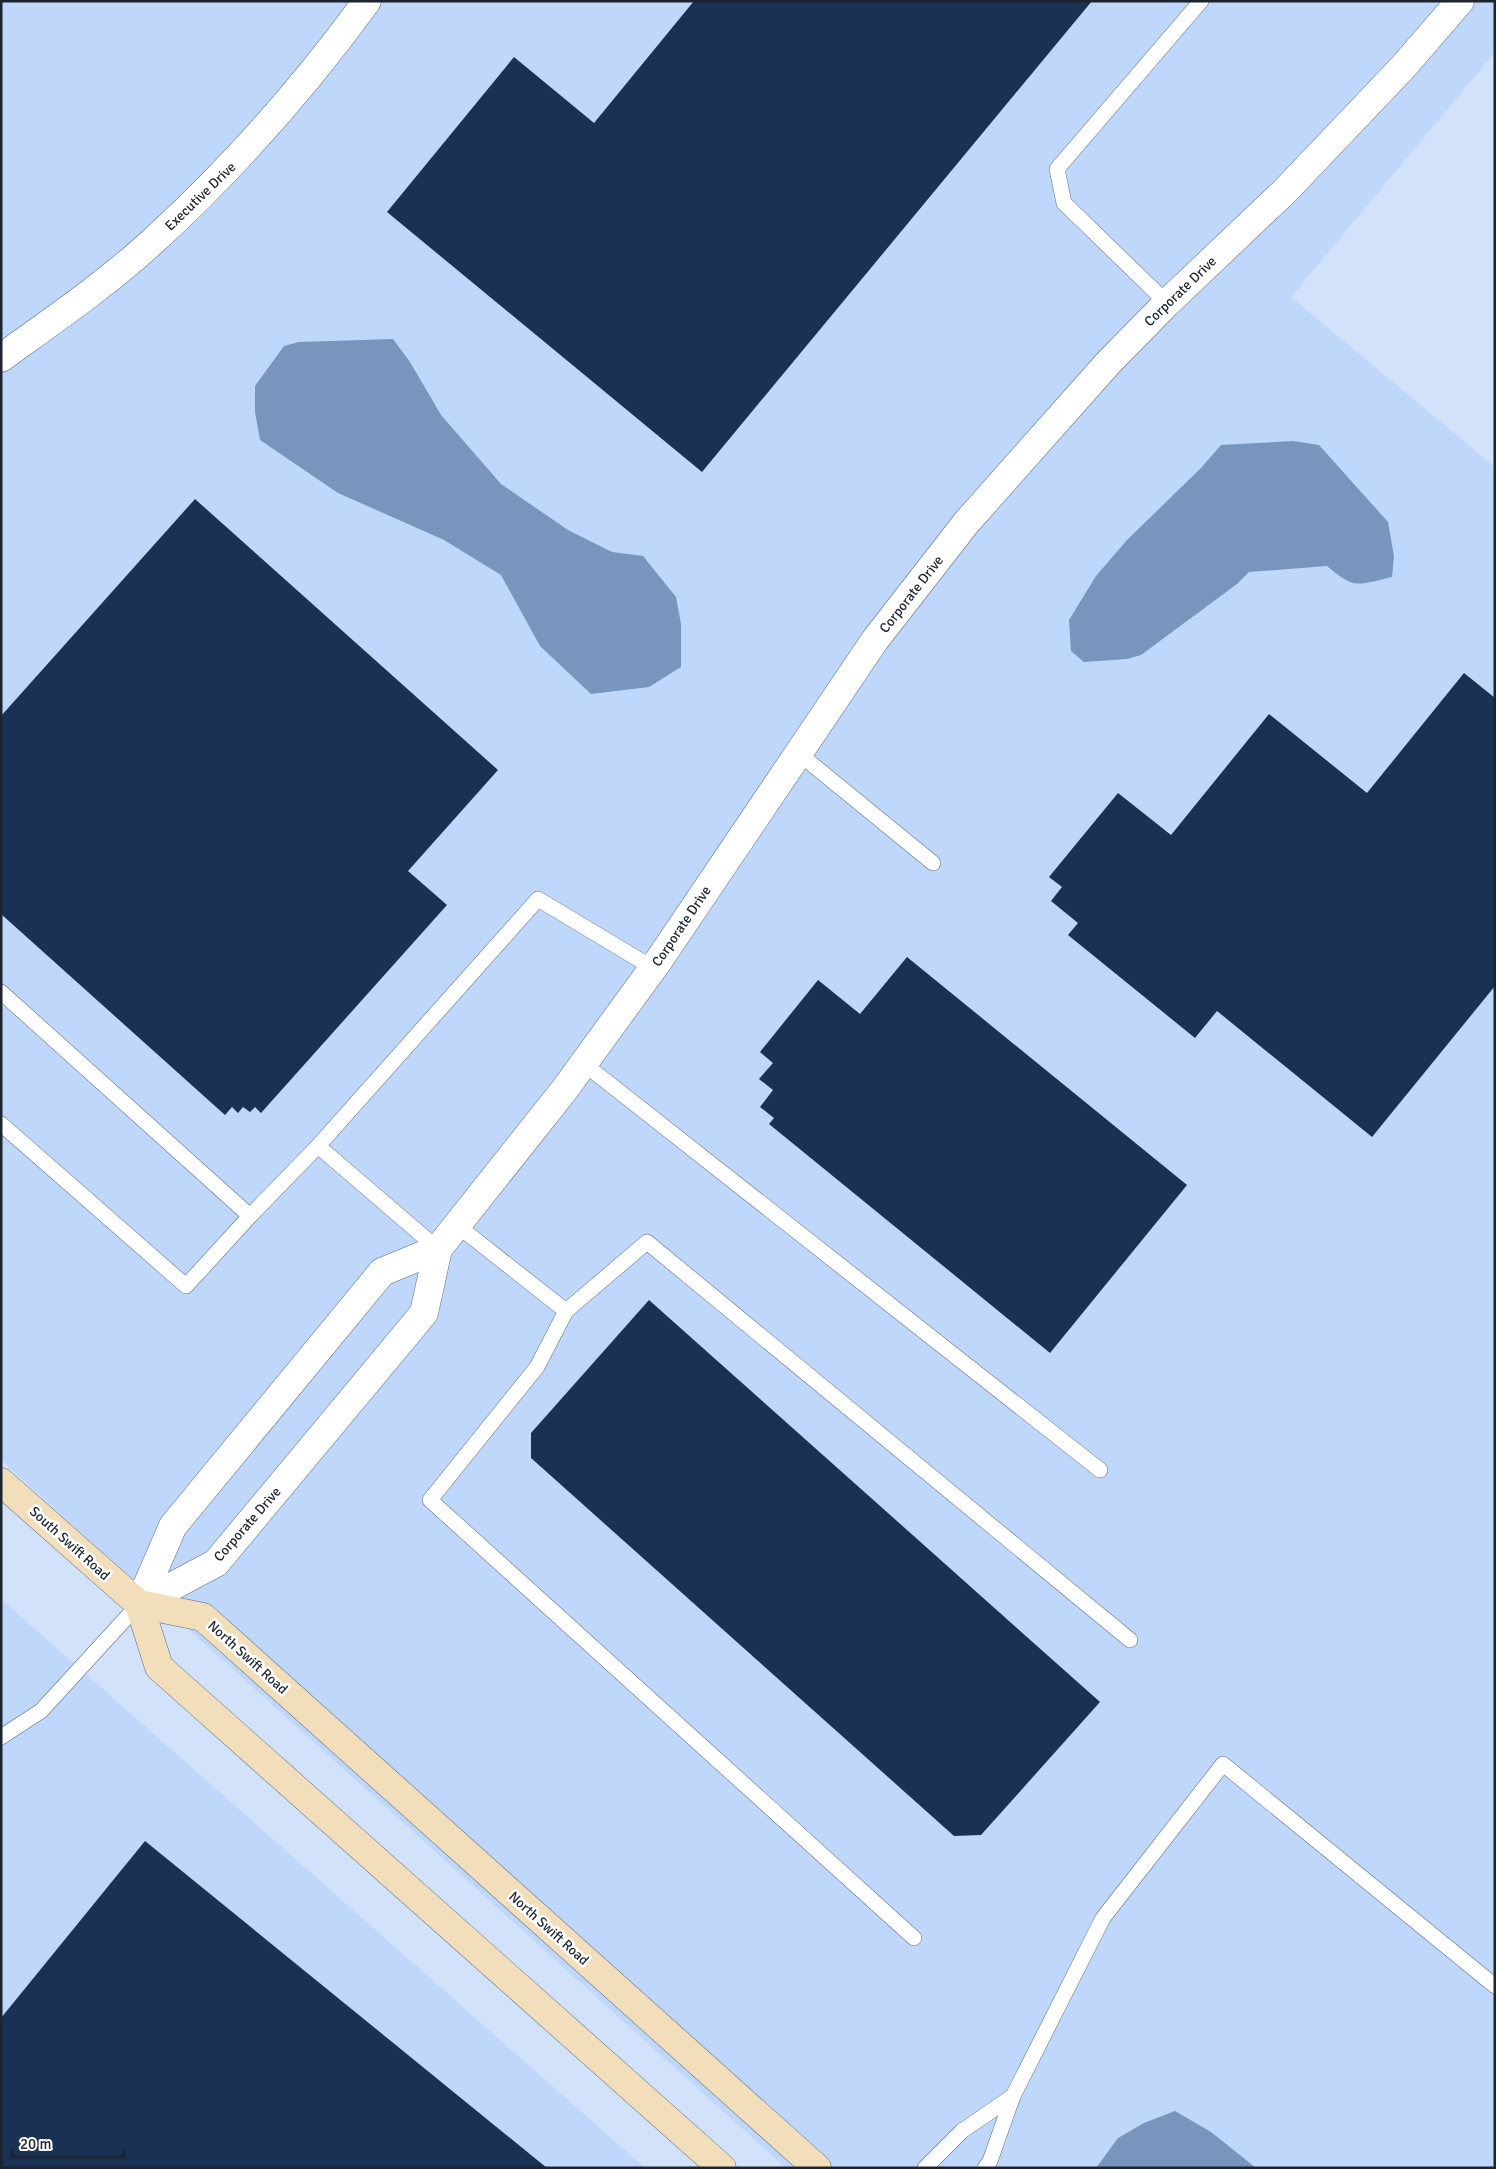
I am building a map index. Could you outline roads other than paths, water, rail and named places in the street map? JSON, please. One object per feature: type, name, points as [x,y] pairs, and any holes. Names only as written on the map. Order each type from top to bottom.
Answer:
[{"type":"street","name":"Executive Drive","points":[[1,358],[74,305],[151,243],[224,172],[283,109],[366,1]]},
{"type":"street","name":"Corporate Drive","points":[[139,1604],[173,1526],[382,1272],[438,1248],[458,1226],[584,1063],[652,968],[797,752],[875,640],[966,523],[1109,362],[1167,303],[1292,183],[1404,66],[1460,1]]},
{"type":"street","name":"Corporate Drive","points":[[139,1604],[216,1563],[424,1313],[438,1248]]},
{"type":"street","name":"South Swift Road","points":[[1,1482],[139,1604]]},
{"type":"street","points":[[139,1604],[159,1667],[722,2168]]},
{"type":"street","name":"North Swift Road","points":[[139,1604],[203,1618],[817,2168]]},
{"type":"lane","points":[[1167,303],[1064,203],[1057,169],[1201,1]]},
{"type":"lane","points":[[797,752],[933,863]]},
{"type":"lane","points":[[1,1124],[186,1286],[318,1146],[538,899],[652,968]]},
{"type":"lane","points":[[1,992],[250,1216]]},
{"type":"lane","points":[[584,1063],[1100,1470]]},
{"type":"lane","points":[[318,1146],[438,1248]]},
{"type":"lane","points":[[458,1226],[566,1312]]},
{"type":"lane","points":[[914,1938],[430,1500],[537,1367],[566,1312],[647,1242],[1130,1640]]},
{"type":"lane","points":[[1,1737],[41,1711],[139,1604]]},
{"type":"lane","points":[[985,2168],[990,2161],[1013,2096],[1103,1918],[1223,1764],[1495,1986]]},
{"type":"lane","points":[[925,2168],[962,2130],[1013,2096]]}]
